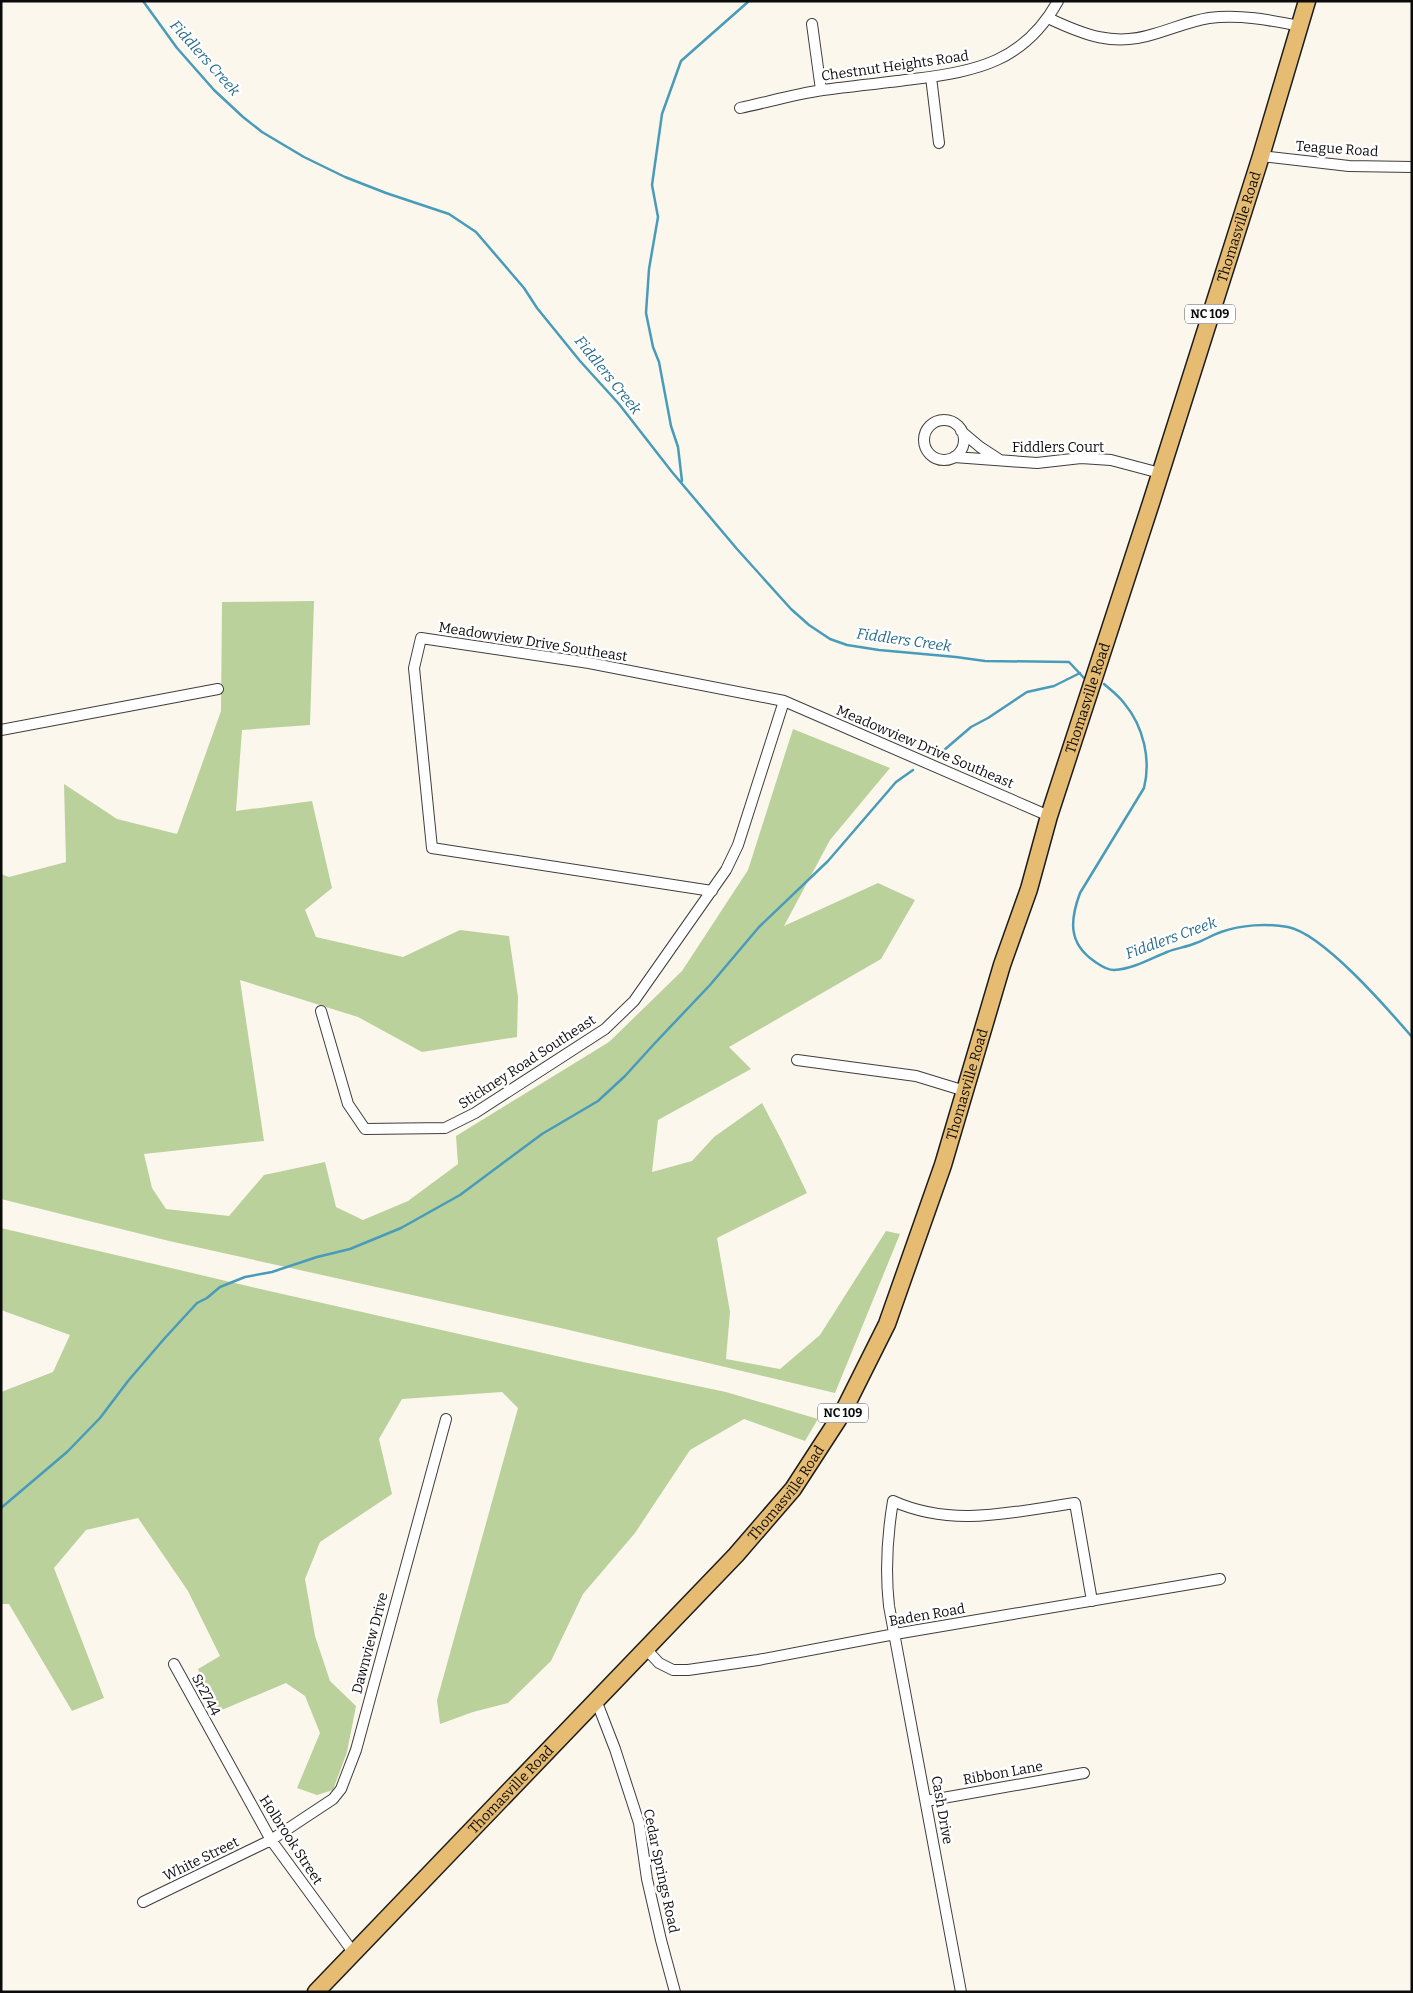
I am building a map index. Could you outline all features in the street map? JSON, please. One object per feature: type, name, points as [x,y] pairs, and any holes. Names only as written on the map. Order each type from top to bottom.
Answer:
[{"type":"main road","name":"Thomasville Road","points":[[316,1992],[352,1952],[736,1555],[793,1489],[843,1412],[886,1324],[943,1165],[1002,965],[1029,890],[1049,816],[1261,156],[1307,1]]},
{"type":"street","name":"Chestnut Heights Road","points":[[740,108],[822,90],[931,77],[976,69],[1002,58],[1030,38],[1048,18],[1058,1]]},
{"type":"street","points":[[1048,18],[1083,34],[1116,40],[1142,38],[1216,17],[1265,19],[1300,26]]},
{"type":"street","points":[[812,24],[822,90]]},
{"type":"street","points":[[931,77],[939,143]]},
{"type":"street","name":"Teague Road","points":[[1261,156],[1349,166],[1412,167]]},
{"type":"street","name":"Fiddlers Court","points":[[961,431],[955,424],[947,421],[938,421],[930,425],[925,433],[924,442],[926,450],[932,457],[941,460],[954,457],[1036,463],[1081,458],[1103,460],[1160,473]]},
{"type":"street","points":[[954,457],[962,448],[964,439],[961,431]]},
{"type":"street","points":[[961,431],[980,447],[1000,460]]},
{"type":"street","name":"Meadowview Drive Southeast","points":[[712,891],[432,848],[414,668],[421,638],[589,663],[784,701],[1049,816]]},
{"type":"street","points":[[1,730],[218,689]]},
{"type":"street","name":"Stickney Road Southeast","points":[[321,1011],[348,1104],[365,1129],[445,1128],[475,1113],[605,1029],[634,1001],[726,870],[738,845],[784,701]]},
{"type":"street","points":[[797,1060],[916,1076],[966,1091]]},
{"type":"street","name":"Dawnview Drive","points":[[271,1840],[333,1799],[341,1789],[356,1750],[446,1419]]},
{"type":"street","name":"Cash Drive","points":[[961,1992],[895,1634],[888,1606],[887,1544],[893,1501],[940,1516],[970,1518],[1075,1503],[1092,1601]]},
{"type":"street","name":"Baden Road","points":[[646,1649],[659,1663],[673,1670],[688,1670],[758,1660],[895,1634],[1220,1579]]},
{"type":"street","name":"Sr2744","points":[[174,1664],[214,1739]]},
{"type":"street","name":"Cedar Springs Road","points":[[596,1700],[615,1749],[639,1822],[647,1879],[675,1992]]},
{"type":"street","name":"Holbrook Street","points":[[214,1739],[271,1840],[352,1952]]},
{"type":"street","name":"Ribbon Lane","points":[[926,1801],[1084,1773]]},
{"type":"street","name":"White Street","points":[[143,1902],[271,1840]]},
{"type":"green space","points":[[314,601],[310,725],[242,730],[236,811],[312,801],[332,888],[305,910],[316,937],[403,957],[460,930],[509,936],[518,997],[517,1037],[422,1052],[358,1017],[240,980],[264,1141],[144,1154],[152,1188],[166,1209],[229,1216],[264,1175],[325,1162],[336,1207],[363,1220],[408,1201],[458,1164],[456,1136],[609,1042],[682,971],[748,870],[793,729],[890,768],[830,840],[784,926],[878,883],[915,900],[881,959],[729,1047],[751,1069],[658,1120],[652,1172],[692,1161],[714,1137],[762,1103],[807,1193],[717,1238],[730,1312],[726,1359],[780,1369],[820,1335],[886,1231],[900,1234],[835,1393],[565,1329],[169,1241],[1,1199],[1,874],[9,877],[66,862],[64,784],[117,819],[177,834],[221,711],[222,602]]},
{"type":"green space","points":[[1,1228],[583,1362],[726,1392],[818,1419],[805,1441],[744,1419],[690,1450],[635,1533],[583,1594],[551,1661],[508,1703],[473,1712],[440,1724],[437,1700],[518,1408],[502,1392],[402,1399],[379,1439],[392,1494],[320,1542],[305,1579],[315,1636],[330,1681],[356,1706],[347,1752],[333,1790],[317,1795],[297,1788],[320,1733],[305,1696],[286,1683],[217,1712],[198,1669],[220,1656],[188,1591],[138,1518],[86,1530],[54,1568],[104,1698],[72,1711],[9,1604],[1,1604],[1,1392],[53,1372],[70,1335],[1,1310]]},
{"type":"waterway","name":"Fiddlers Creek","points":[[143,1],[177,48],[214,90],[262,132],[304,157],[345,177],[449,214],[476,232],[524,288],[537,308],[580,361],[619,404],[672,472],[737,549],[791,609],[809,625],[830,639],[847,645],[879,650],[985,661],[1069,662],[1084,678]]},
{"type":"waterway","points":[[682,481],[678,447],[671,426],[659,362],[653,347],[646,313],[649,269],[658,217],[652,185],[662,114],[681,61],[749,1]]},
{"type":"waterway","points":[[936,757],[971,727],[1027,692],[1054,686],[1080,673]]},
{"type":"waterway","name":"Fiddlers Creek","points":[[1104,684],[1122,700],[1137,722],[1146,755],[1146,777],[1144,788],[1080,893],[1073,922],[1079,947],[1094,961],[1114,970],[1135,966],[1218,933],[1245,926],[1288,927],[1319,943],[1336,957],[1371,991],[1412,1037]]},
{"type":"waterway","points":[[1,1508],[67,1452],[100,1418],[128,1381],[197,1303],[207,1298],[220,1287],[245,1277],[272,1272],[317,1257],[350,1249],[401,1228],[460,1195],[542,1134],[598,1101],[625,1076],[710,985],[759,927],[828,861],[896,782],[913,770]]}]
